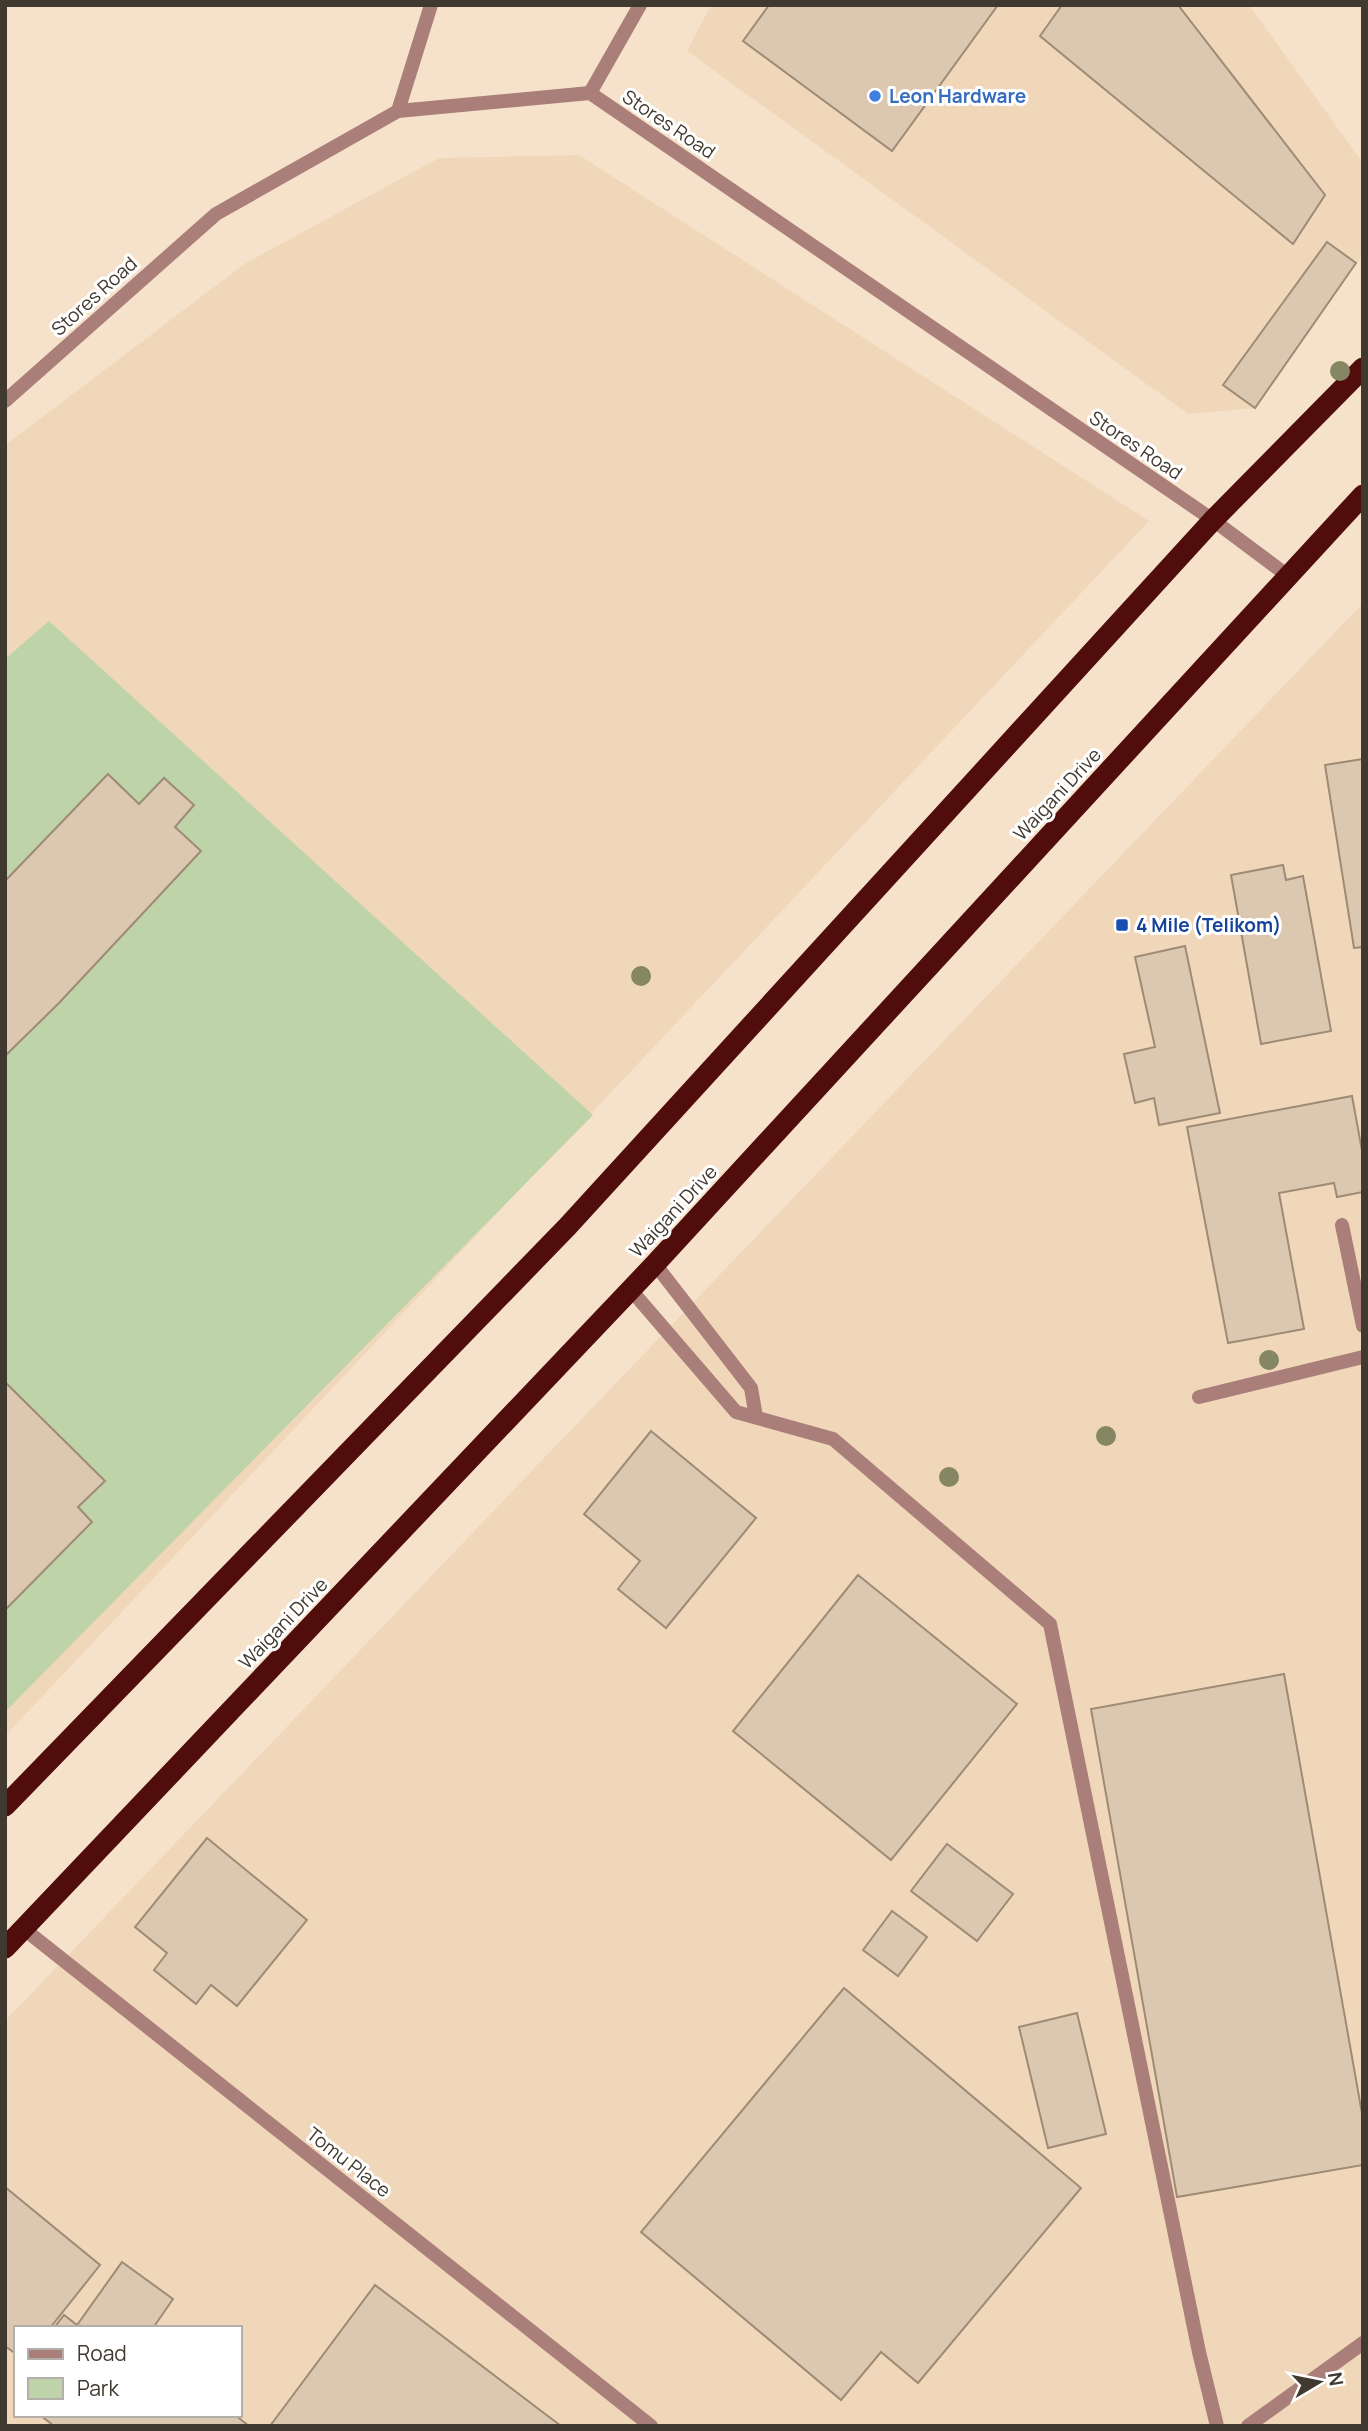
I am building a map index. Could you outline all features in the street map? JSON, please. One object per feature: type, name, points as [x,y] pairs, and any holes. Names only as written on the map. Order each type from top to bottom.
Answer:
[{"type":"highway","points":[[5,1806],[568,1226],[1213,520],[1363,368]]},
{"type":"highway","name":"Waigani Drive","points":[[5,1948],[631,1290],[1363,495]]},
{"type":"street","points":[[398,111],[431,5]]},
{"type":"street","points":[[590,93],[640,5]]},
{"type":"street","name":"Stores Road","points":[[5,401],[216,214],[398,111],[590,93],[1213,520],[1287,576]]},
{"type":"street","points":[[1342,1225],[1363,1326]]},
{"type":"street","points":[[655,1264],[751,1388],[756,1417]]},
{"type":"street","points":[[631,1290],[736,1412],[833,1438],[1050,1624],[1199,2352],[1217,2426]]},
{"type":"street","points":[[1199,1397],[1363,1357]]},
{"type":"street","name":"Tomu Place","points":[[24,1929],[651,2426]]},
{"type":"street","points":[[1248,2426],[1363,2343]]},
{"type":"shaded area","points":[[711,5],[1249,5],[1363,163],[1363,254],[1255,408],[1188,414],[687,51]]},
{"type":"shaded area","points":[[579,155],[1149,521],[5,1736],[5,445],[246,263],[439,158]]},
{"type":"shaded area","points":[[1363,603],[1363,2426],[5,2426],[5,2021]]},
{"type":"green space","points":[[49,621],[593,1115],[5,1712],[5,659]]},
{"type":"building","name":"Leon Hardware","points":[[769,5],[998,5],[892,151],[743,41]]},
{"type":"building","points":[[1062,5],[1178,5],[1325,195],[1293,244],[1040,36]]},
{"type":"building","points":[[1327,242],[1356,263],[1255,408],[1223,385]]},
{"type":"building","points":[[1363,759],[1363,947],[1354,948],[1325,765]]},
{"type":"building","points":[[108,774],[139,804],[164,778],[194,805],[175,827],[201,851],[59,1003],[5,1056],[5,881]]},
{"type":"building","points":[[1283,865],[1286,880],[1303,876],[1331,1031],[1261,1044],[1231,875]]},
{"type":"building","points":[[1185,946],[1220,1113],[1159,1125],[1154,1098],[1135,1103],[1124,1054],[1155,1047],[1135,957]]},
{"type":"building","points":[[1352,1096],[1363,1156],[1363,1192],[1337,1197],[1334,1183],[1279,1193],[1304,1329],[1228,1343],[1187,1127]]},
{"type":"building","points":[[5,1382],[105,1481],[78,1507],[92,1522],[5,1610]]},
{"type":"building","points":[[651,1431],[756,1518],[666,1628],[618,1589],[640,1561],[584,1514]]},
{"type":"building","points":[[858,1575],[1017,1704],[891,1860],[733,1731]]},
{"type":"building","points":[[1284,1674],[1363,2119],[1363,2165],[1177,2197],[1091,1709]]},
{"type":"building","points":[[207,1838],[307,1920],[237,2006],[211,1985],[196,2004],[154,1970],[167,1953],[135,1927]]},
{"type":"building","points":[[947,1844],[1013,1894],[977,1941],[911,1891]]},
{"type":"building","points":[[892,1911],[927,1937],[898,1976],[863,1950]]},
{"type":"building","points":[[844,1988],[1081,2188],[918,2383],[881,2352],[841,2400],[641,2232]]},
{"type":"building","points":[[1077,2013],[1106,2134],[1048,2148],[1019,2027]]},
{"type":"building","points":[[5,2187],[100,2265],[52,2326],[14,2326],[14,2353],[5,2346]]},
{"type":"building","points":[[122,2262],[173,2299],[154,2326],[56,2326],[64,2315],[77,2325]]},
{"type":"building","points":[[375,2285],[561,2426],[270,2426]]},
{"type":"building","points":[[43,2417],[238,2417],[249,2426],[54,2426]]},
{"type":"place","name":"Leon Hardware","points":[[875,96]]},
{"type":"place","name":"4 Mile (Telikom)","points":[[1122,925]]}]
